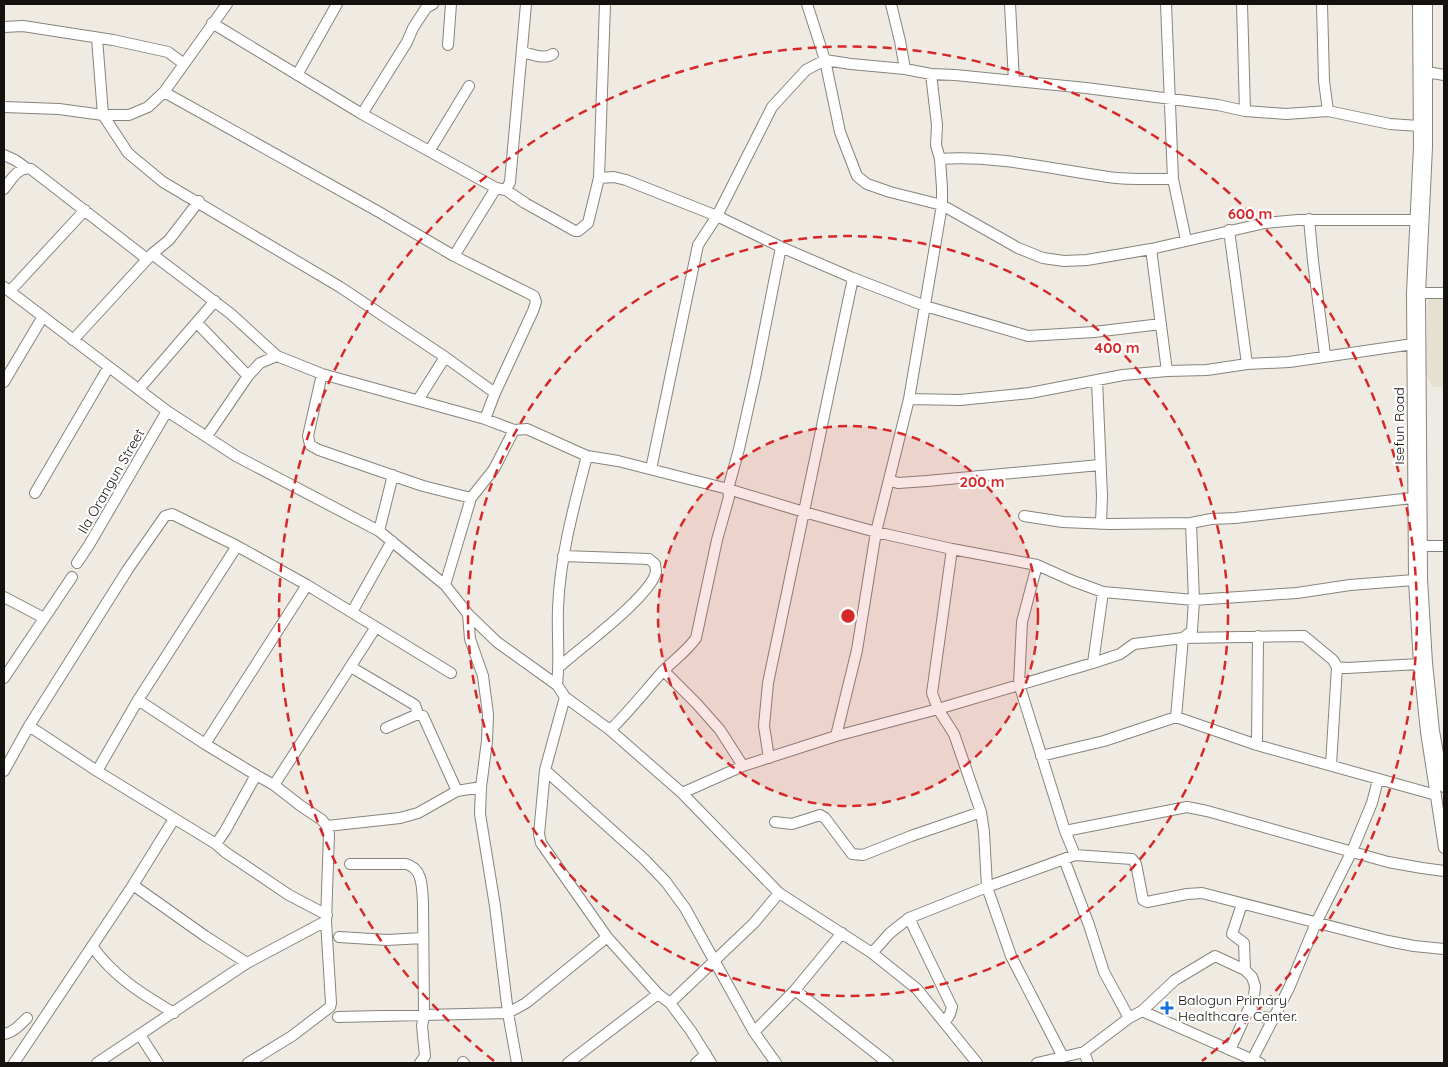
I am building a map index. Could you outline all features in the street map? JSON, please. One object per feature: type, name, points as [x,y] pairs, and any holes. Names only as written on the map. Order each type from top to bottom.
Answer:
[{"type":"street","points":[[4,107],[59,109],[103,115],[129,115],[148,107],[164,92],[226,4]]},
{"type":"street","points":[[297,75],[336,4]]},
{"type":"street","points":[[362,114],[426,8],[433,4]]},
{"type":"street","points":[[448,45],[451,4]]},
{"type":"street","points":[[454,256],[501,189],[510,182],[526,4]]},
{"type":"street","points":[[212,23],[362,114],[578,232],[588,223],[599,178],[605,4]]},
{"type":"street","points":[[807,4],[825,60],[840,132],[856,176],[867,184],[890,192],[942,205],[1018,248],[1043,258],[1064,261],[1087,260],[1151,249],[1265,223],[1309,220],[1416,220]]},
{"type":"street","points":[[890,4],[905,69]]},
{"type":"street","points":[[1010,4],[1014,81]]},
{"type":"street","points":[[1166,4],[1173,179],[1186,240]]},
{"type":"street","points":[[1242,4],[1245,111]]},
{"type":"street","points":[[1322,4],[1324,81],[1328,111]]},
{"type":"street","name":"Isefun Road","points":[[1418,4],[1419,126],[1412,293],[1414,580],[1419,664],[1426,732],[1444,848]]},
{"type":"street","name":"Isefun Road","points":[[1427,4],[1428,147],[1420,293],[1422,579],[1434,731],[1444,786]]},
{"type":"street","points":[[4,27],[23,26],[168,52],[184,64]]},
{"type":"street","points":[[96,38],[103,115],[128,153],[163,182],[199,201],[340,287],[495,393]]},
{"type":"street","points":[[522,52],[543,57],[549,57],[554,54]]},
{"type":"street","points":[[651,468],[698,245],[717,216],[772,107],[806,70],[825,60],[905,69],[931,74],[1086,88],[1218,105],[1245,111],[1286,114],[1328,111],[1390,124],[1419,126]]},
{"type":"street","points":[[1427,72],[1444,75]]},
{"type":"street","points":[[836,736],[856,650],[876,532],[909,399],[942,205],[940,159],[936,145],[937,125],[931,74]]},
{"type":"street","points":[[430,150],[469,86]]},
{"type":"street","points":[[164,92],[454,256],[534,296],[536,302],[485,419]]},
{"type":"street","points":[[4,155],[16,160],[25,167],[31,168],[149,257],[215,301],[277,356],[322,374],[485,419],[514,430],[527,429],[587,456],[651,468],[728,488],[876,532],[1037,565],[1103,592],[1194,600],[1297,593],[1350,585],[1414,580]]},
{"type":"street","points":[[940,159],[969,158],[1051,167],[1109,177],[1173,179]]},
{"type":"street","points":[[4,189],[18,171],[25,167]]},
{"type":"street","points":[[599,178],[614,177],[626,180],[717,216],[781,247],[925,306],[1028,336],[1094,332],[1161,324]]},
{"type":"street","points":[[73,340],[149,257],[169,240],[199,201]]},
{"type":"street","points":[[85,210],[7,289],[42,318],[167,411],[236,456],[379,531],[392,541],[445,585],[468,614],[497,642],[557,685],[565,697],[610,730],[682,794],[779,893],[872,953],[917,989],[977,1063]]},
{"type":"street","points":[[1309,220],[1325,356]]},
{"type":"street","points":[[1229,230],[1247,364]]},
{"type":"street","points":[[610,730],[696,638],[717,540],[729,497],[728,488],[743,430],[781,247]]},
{"type":"street","points":[[1151,249],[1167,371]]},
{"type":"street","points":[[769,758],[764,726],[768,683],[854,278]]},
{"type":"street","points":[[1420,293],[1444,293]]},
{"type":"street","points":[[139,389],[215,301]]},
{"type":"street","points":[[4,382],[42,318]]},
{"type":"street","points":[[197,323],[248,376]]},
{"type":"street","points":[[909,399],[970,399],[1030,393],[1122,375],[1207,370],[1247,364],[1289,362],[1413,344]]},
{"type":"street","points":[[207,436],[248,376],[260,363],[277,356]]},
{"type":"street","points":[[418,400],[445,357]]},
{"type":"street","points":[[35,492],[108,368]]},
{"type":"street","points":[[322,374],[308,436],[310,445],[319,450],[423,486],[471,498]]},
{"type":"street","points":[[1097,380],[1102,496],[1101,524]]},
{"type":"street","name":"Ila Orangun Street","points":[[77,563],[89,546],[167,411]]},
{"type":"street","points":[[445,585],[471,498],[494,468],[514,430]]},
{"type":"street","points":[[557,685],[560,666],[558,607],[563,556],[587,456]]},
{"type":"street","points":[[889,480],[898,483],[928,481],[1100,465]]},
{"type":"street","points":[[379,531],[393,475]]},
{"type":"street","points":[[1024,516],[1063,522],[1101,524],[1191,524],[1211,519],[1412,498]]},
{"type":"street","points":[[4,771],[29,726],[128,569],[165,516],[172,514],[237,546],[307,585],[451,673]]},
{"type":"street","points":[[1183,638],[1192,632],[1194,600],[1191,524]]},
{"type":"street","points":[[352,612],[392,541]]},
{"type":"street","points":[[97,771],[138,700],[237,546]]},
{"type":"street","points":[[1422,546],[1444,546]]},
{"type":"street","points":[[952,549],[932,693],[938,709],[954,734],[981,812],[987,887],[1011,956],[1063,1057]]},
{"type":"street","points":[[560,666],[630,606],[649,585],[656,572],[655,564],[649,559],[563,556]]},
{"type":"street","points":[[1037,565],[1022,622],[1019,684],[1065,831],[1075,855]]},
{"type":"street","points":[[4,678],[72,577]]},
{"type":"street","points":[[205,744],[307,585]]},
{"type":"street","points":[[1093,663],[1103,592]]},
{"type":"street","points":[[4,597],[44,618]]},
{"type":"street","points":[[468,614],[470,639],[483,676],[488,714],[480,814],[495,906],[508,1013],[517,1063]]},
{"type":"street","points":[[274,785],[376,628]]},
{"type":"street","points":[[1257,745],[1258,636]]},
{"type":"street","points":[[682,794],[743,766],[836,736],[938,709],[1093,663],[1120,654],[1134,644],[1183,638],[1304,636],[1333,660],[1337,667],[1331,765]]},
{"type":"street","points":[[1176,717],[1183,638]]},
{"type":"street","points":[[1337,667],[1419,664]]},
{"type":"street","points":[[351,667],[401,699],[415,705],[418,714],[424,718],[457,791]]},
{"type":"street","points":[[664,671],[698,704],[720,730],[743,766]]},
{"type":"street","points":[[565,697],[545,770],[539,834],[541,843],[607,938],[658,994],[670,1003],[692,1031],[709,1059],[696,1063]]},
{"type":"street","points":[[138,700],[256,776],[274,785],[322,820],[330,834],[327,918],[330,1007],[292,1036],[248,1063]]},
{"type":"street","points":[[386,728],[418,714]]},
{"type":"street","points":[[1041,756],[1104,742],[1176,717],[1257,745],[1436,795]]},
{"type":"street","points":[[29,726],[97,771],[216,844],[327,918]]},
{"type":"street","points":[[545,770],[644,859],[666,882],[685,908],[754,1032],[776,1063]]},
{"type":"street","points":[[216,844],[256,776]]},
{"type":"street","points":[[1142,1011],[1256,1062],[1273,1018],[1289,988],[1316,923],[1352,851],[1372,803],[1378,780]]},
{"type":"street","points":[[327,826],[400,818],[418,813],[457,791],[481,788]]},
{"type":"street","points":[[1065,831],[1188,807],[1407,866],[1444,871]]},
{"type":"street","points":[[775,822],[792,824],[820,816],[824,818],[852,854],[863,855],[981,812]]},
{"type":"street","points":[[14,1063],[133,885],[174,819]]},
{"type":"street","points":[[872,953],[890,933],[909,918],[1075,855],[1132,859],[1136,864],[1143,900],[1148,902],[1202,893],[1388,942],[1444,949]]},
{"type":"street","points":[[1064,859],[1089,925],[1104,972],[1129,1018]]},
{"type":"street","points":[[350,864],[406,864],[413,866],[417,870],[422,886],[424,1015],[422,1026],[425,1056],[420,1063]]},
{"type":"street","points":[[133,885],[247,963]]},
{"type":"street","points":[[670,1003],[754,923],[779,893]]},
{"type":"street","points":[[1242,904],[1232,934],[1244,944],[1245,970]]},
{"type":"street","points":[[97,1063],[247,963],[327,918]]},
{"type":"street","points":[[909,918],[952,1007],[950,1014],[944,1022]]},
{"type":"street","points":[[754,1032],[795,990],[842,933]]},
{"type":"street","points":[[339,937],[387,940],[423,938]]},
{"type":"street","points":[[338,1017],[508,1013],[526,1003],[607,938]]},
{"type":"street","points":[[92,946],[104,962],[121,978],[142,994],[174,1013]]},
{"type":"street","points":[[1037,1063],[1084,1052],[1129,1018],[1142,1011],[1174,980],[1215,956],[1245,970],[1252,977],[1255,986],[1254,998],[1230,1050]]},
{"type":"street","points":[[795,990],[888,1063]]},
{"type":"street","points":[[568,1063],[658,994]]},
{"type":"street","points":[[1249,1008],[1262,1017],[1273,1018]]},
{"type":"street","points":[[4,1034],[10,1033],[27,1018]]},
{"type":"street","points":[[140,1035],[158,1063]]},
{"type":"street","points":[[1084,1052],[1088,1063]]},
{"type":"shaded area","points":[[1428,299],[1444,299],[1444,387],[1433,387],[1426,374]]},
{"type":"place","name":"Balogun Primary Healthcare Center.","points":[[1167,1008]]}]
